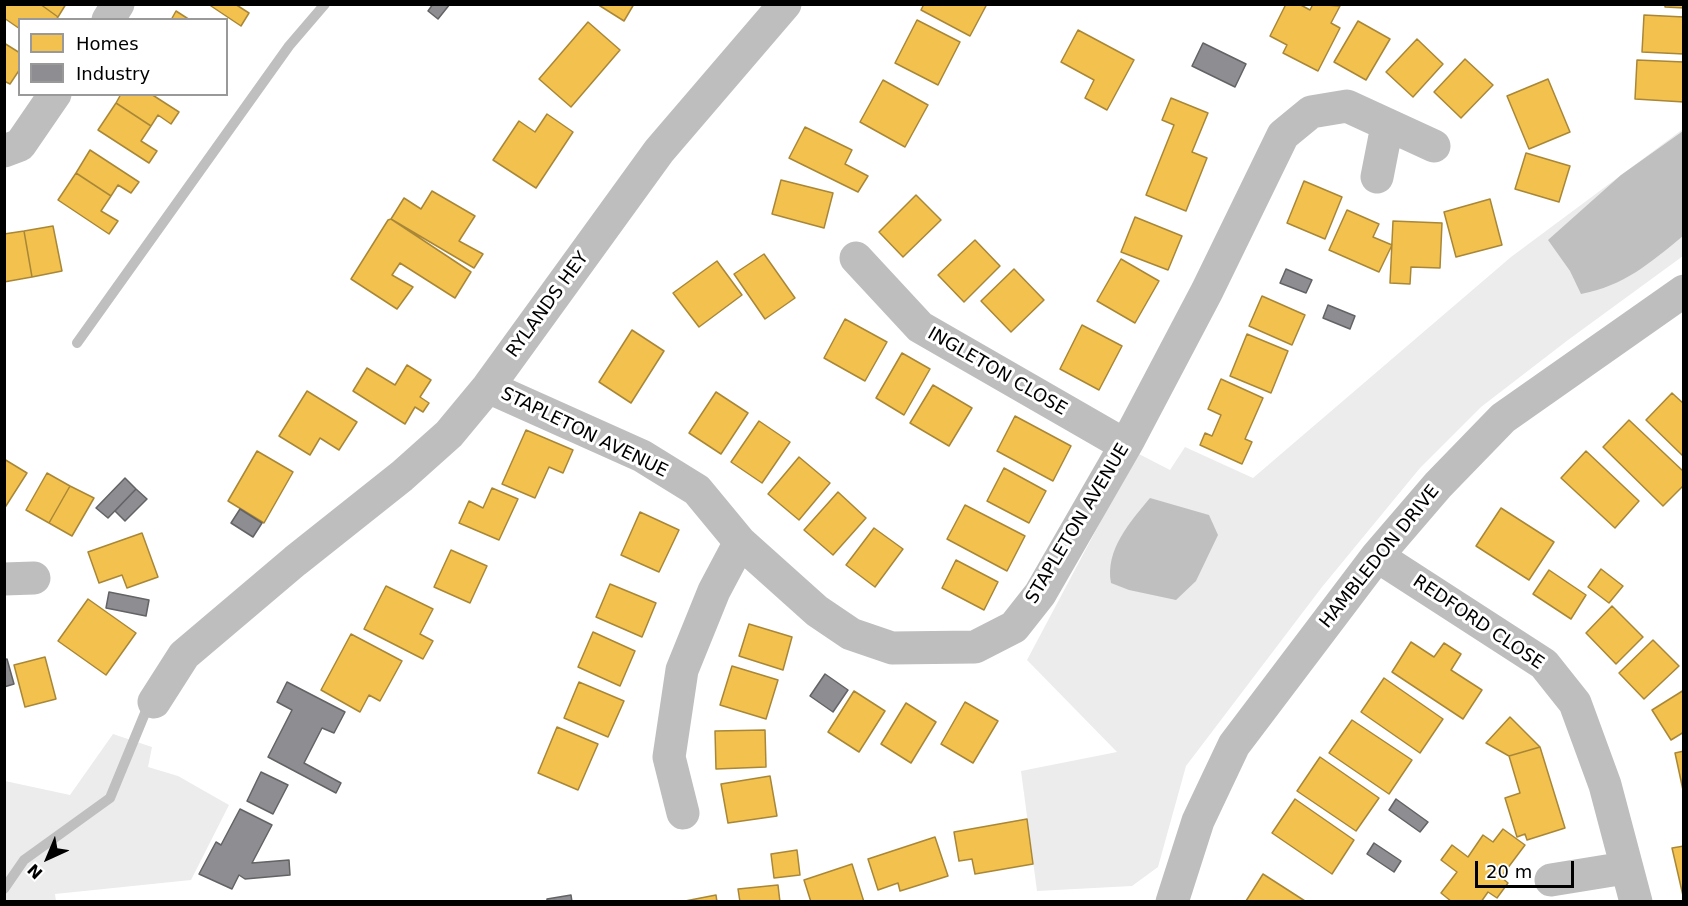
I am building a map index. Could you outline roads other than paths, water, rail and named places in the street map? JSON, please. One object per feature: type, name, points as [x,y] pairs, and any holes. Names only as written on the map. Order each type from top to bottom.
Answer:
[{"type":"street","points":[[109,18],[118,4]]},
{"type":"street","name":"RYLANDS HEY","points":[[154,702],[184,655],[295,561],[402,476],[449,434],[488,387],[659,151],[785,4]]},
{"type":"street","points":[[12,148],[53,96]]},
{"type":"street","name":"STAPLETON AVENUE","points":[[488,387],[563,419],[651,462],[697,490],[740,542],[817,611],[851,634],[892,648],[975,647],[1014,627],[1040,594],[1125,445],[1207,291],[1283,135],[1311,112],[1347,106],[1434,146]]},
{"type":"street","points":[[1377,177],[1387,126]]},
{"type":"street","name":"INGLETON CLOSE","points":[[856,258],[920,327],[1125,445]]},
{"type":"street","name":"HAMBLEDON DRIVE","points":[[1172,902],[1198,821],[1234,745],[1377,556],[1438,485],[1503,418],[1678,307]]},
{"type":"street","points":[[683,813],[669,757],[682,670],[714,591],[740,542]]},
{"type":"street","name":"REDFORD CLOSE","points":[[1377,556],[1544,664],[1575,703],[1605,785],[1635,902]]},
{"type":"street","points":[[1551,880],[1625,868]]},
{"type":"waterway","points":[[77,343],[289,46],[325,4]]},
{"type":"waterway","points":[[4,889],[24,860],[110,798],[150,701]]}]
